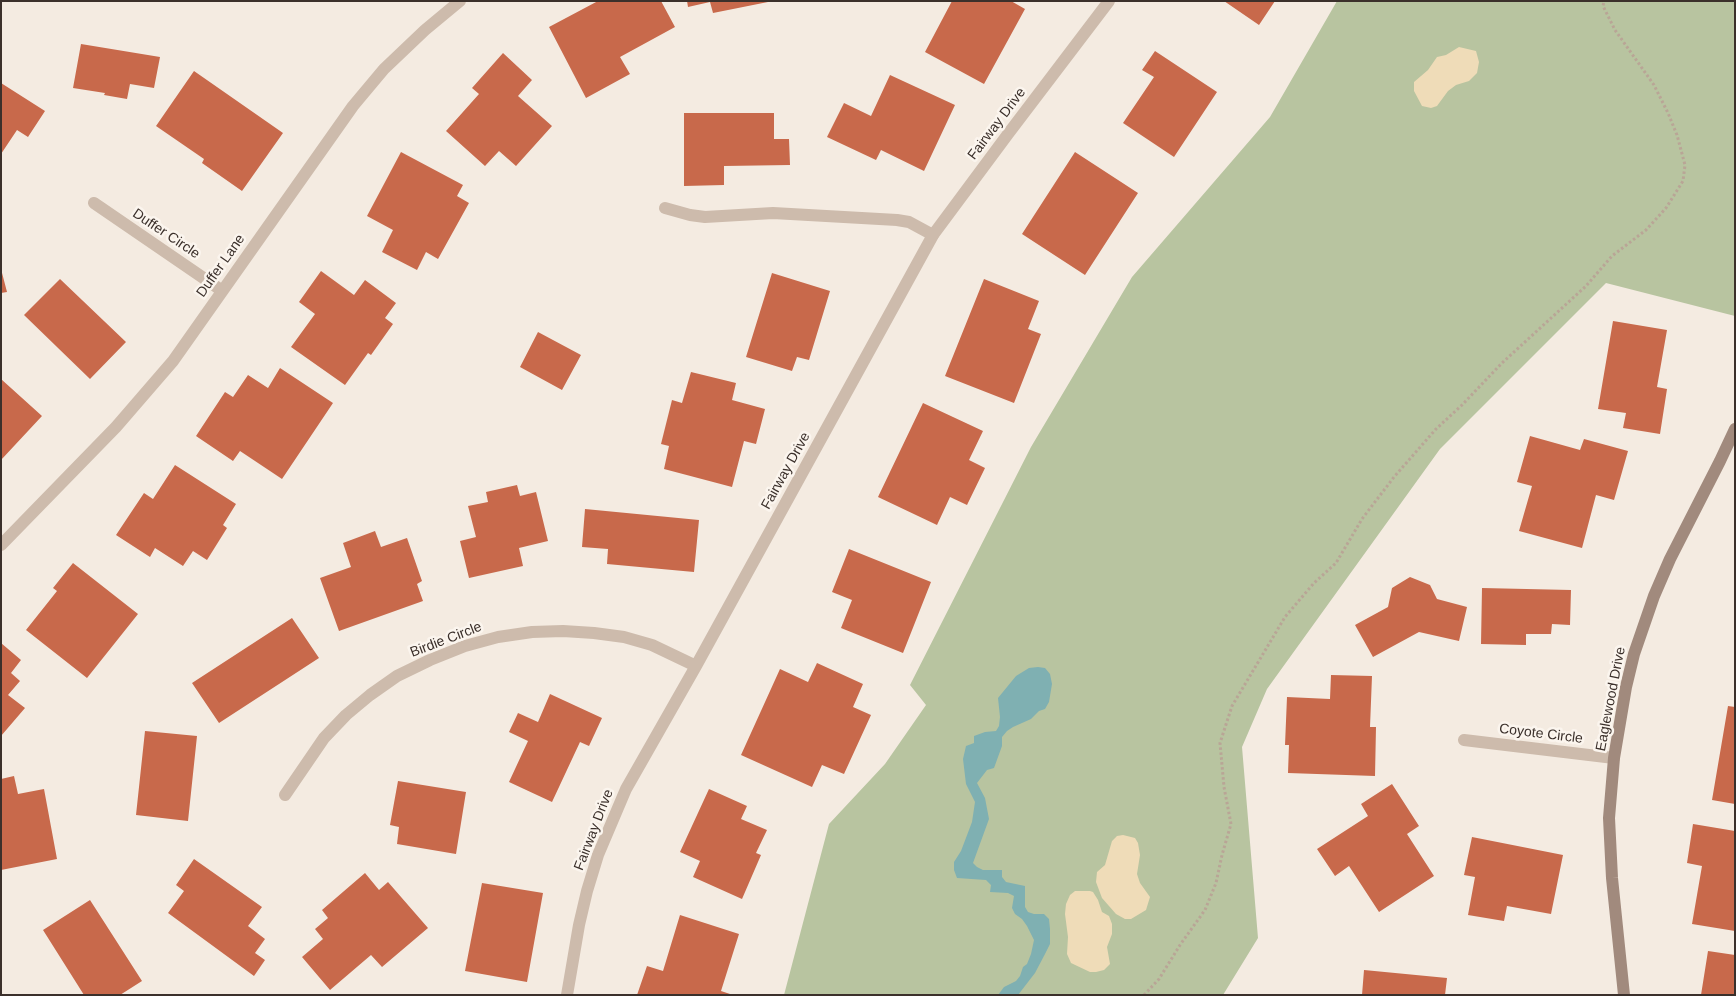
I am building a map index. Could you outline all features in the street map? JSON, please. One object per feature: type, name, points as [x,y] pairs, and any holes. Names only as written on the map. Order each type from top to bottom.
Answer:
[{"type":"main road","name":"Eaglewood Drive","points":[[1624,995],[1609,818],[1614,758],[1626,686],[1643,625],[1670,559],[1735,429]]},
{"type":"street","name":"Duffer Lane","points":[[1,545],[150,390],[187,342],[353,106],[384,68],[460,1]]},
{"type":"street","name":"Fairway Drive","points":[[567,995],[587,891],[602,846],[626,789],[696,666],[933,235],[1110,1]]},
{"type":"street","name":"Duffer Circle","points":[[94,203],[222,290]]},
{"type":"street","points":[[665,208],[705,217],[773,213],[896,220],[909,222],[933,235]]},
{"type":"street","name":"Birdie Circle","points":[[285,795],[324,738],[370,695],[397,676],[465,646],[498,637],[532,632],[594,632],[624,637],[652,645],[696,666]]},
{"type":"street","name":"Coyote Circle","points":[[1464,740],[1614,758]]},
{"type":"path","points":[[1144,995],[1159,979],[1205,910],[1216,883],[1231,824],[1224,787],[1220,743],[1232,706],[1269,642],[1285,618],[1314,583],[1336,563],[1362,519],[1394,477],[1436,429],[1502,363],[1586,286],[1612,256],[1646,230],[1666,208],[1682,181],[1685,164],[1677,135],[1668,113],[1654,85],[1615,30],[1603,6],[1604,1]]},
{"type":"green space","points":[[1337,1],[1735,1],[1735,316],[1606,283],[1440,449],[1267,689],[1242,747],[1258,938],[1223,995],[784,995],[829,824],[885,764],[926,705],[910,685],[1031,447],[1132,277],[1270,117]]},
{"type":"sand","points":[[1459,47],[1476,51],[1479,62],[1477,73],[1469,81],[1456,85],[1448,91],[1437,106],[1431,108],[1422,106],[1414,91],[1414,82],[1428,70],[1437,57],[1446,55]]},
{"type":"sand","points":[[1123,835],[1135,838],[1138,843],[1140,855],[1137,874],[1140,883],[1150,897],[1146,910],[1131,919],[1125,919],[1116,914],[1102,898],[1096,882],[1097,872],[1105,865],[1112,841],[1117,836]]},
{"type":"sand","points":[[1075,891],[1093,892],[1102,912],[1109,916],[1112,924],[1112,934],[1107,947],[1110,964],[1104,970],[1090,972],[1071,963],[1067,954],[1066,904],[1070,895]]},
{"type":"water","points":[[1029,668],[1045,668],[1050,674],[1052,684],[1049,702],[1045,709],[1039,711],[1031,719],[1007,731],[1002,737],[1002,746],[994,768],[987,770],[977,783],[985,798],[989,819],[973,863],[983,870],[1002,870],[1002,877],[1006,882],[1025,886],[1025,907],[1028,912],[1044,914],[1049,919],[1050,929],[1050,944],[1035,973],[1018,995],[998,995],[1004,987],[1016,981],[1020,976],[1031,954],[1034,940],[1027,926],[1015,914],[1012,908],[1014,896],[1008,893],[990,892],[991,885],[986,880],[957,878],[954,862],[961,851],[972,822],[975,802],[966,784],[963,759],[966,746],[974,743],[974,736],[996,731],[999,726],[998,698],[1016,676]]},
{"type":"building","points":[[598,1],[661,1],[675,27],[620,57],[630,74],[586,98],[549,27]]},
{"type":"building","points":[[687,1],[768,2],[713,13],[710,2],[688,7]]},
{"type":"building","points":[[952,1],[1011,1],[1025,9],[984,84],[925,52]]},
{"type":"building","points":[[1224,1],[1275,1],[1259,25]]},
{"type":"building","points":[[81,44],[160,57],[154,88],[130,84],[127,99],[73,88]]},
{"type":"building","points":[[1155,51],[1217,92],[1174,157],[1123,123],[1154,77],[1142,70]]},
{"type":"building","points":[[503,53],[532,80],[518,96],[552,126],[516,166],[499,151],[485,166],[446,131],[479,94],[472,88]]},
{"type":"building","points":[[194,71],[283,133],[242,191],[202,163],[204,159],[156,126]]},
{"type":"building","points":[[890,75],[955,105],[924,171],[881,150],[876,160],[827,137],[844,103],[871,116]]},
{"type":"building","points":[[1,83],[45,111],[28,137],[17,130],[1,154]]},
{"type":"building","points":[[684,113],[774,113],[774,139],[789,139],[790,165],[724,166],[724,185],[684,186]]},
{"type":"building","points":[[401,152],[463,185],[457,196],[469,203],[438,259],[426,252],[417,270],[382,252],[393,230],[367,216]]},
{"type":"building","points":[[1075,152],[1138,193],[1085,275],[1022,234]]},
{"type":"building","points":[[1,269],[7,292],[1,293]]},
{"type":"building","points":[[321,271],[354,295],[365,280],[396,303],[385,318],[393,324],[371,355],[368,353],[345,385],[291,347],[315,314],[299,302]]},
{"type":"building","points":[[772,273],[830,291],[809,360],[797,357],[792,371],[746,357]]},
{"type":"building","points":[[60,279],[126,342],[90,379],[24,315]]},
{"type":"building","points":[[984,279],[1039,301],[1028,329],[1041,334],[1014,403],[945,376]]},
{"type":"building","points":[[1613,321],[1667,330],[1657,387],[1667,389],[1660,434],[1623,428],[1626,413],[1598,409]]},
{"type":"building","points":[[538,332],[581,355],[562,390],[520,367]]},
{"type":"building","points":[[280,368],[333,403],[282,479],[240,451],[233,461],[196,436],[225,392],[233,397],[248,375],[268,388]]},
{"type":"building","points":[[691,372],[736,383],[732,400],[765,409],[756,444],[744,441],[732,487],[664,469],[669,446],[661,444],[672,400],[682,403]]},
{"type":"building","points":[[1,379],[42,416],[1,460]]},
{"type":"building","points":[[923,403],[983,431],[969,460],[985,468],[967,505],[950,497],[937,525],[878,497]]},
{"type":"building","points":[[1530,436],[1580,450],[1584,439],[1628,451],[1614,500],[1596,495],[1582,548],[1519,531],[1532,486],[1517,482]]},
{"type":"building","points":[[175,465],[236,504],[223,525],[227,528],[207,560],[193,551],[183,566],[155,548],[150,557],[116,535],[144,493],[153,499]]},
{"type":"building","points":[[517,485],[520,496],[536,492],[548,541],[519,548],[523,566],[469,578],[460,541],[476,537],[468,506],[488,502],[486,492]]},
{"type":"building","points":[[585,509],[699,520],[694,572],[607,564],[608,549],[582,547]]},
{"type":"building","points":[[375,531],[381,547],[407,538],[422,581],[417,584],[423,601],[339,631],[320,578],[351,567],[343,543]]},
{"type":"building","points":[[849,549],[931,582],[903,653],[841,628],[852,600],[832,592]]},
{"type":"building","points":[[73,563],[138,614],[87,678],[26,630],[57,591],[53,588]]},
{"type":"building","points":[[1410,577],[1430,585],[1437,599],[1467,607],[1459,641],[1419,632],[1373,657],[1355,625],[1388,607],[1392,588]]},
{"type":"building","points":[[1482,588],[1571,590],[1570,625],[1552,624],[1551,634],[1526,634],[1526,645],[1481,644]]},
{"type":"building","points":[[292,618],[319,658],[219,723],[192,683]]},
{"type":"building","points":[[1,643],[21,660],[11,673],[20,681],[8,695],[25,708],[1,736]]},
{"type":"building","points":[[817,663],[863,684],[853,707],[871,715],[844,774],[822,765],[812,787],[741,755],[780,669],[808,682]]},
{"type":"building","points":[[1331,675],[1372,676],[1370,727],[1376,727],[1375,776],[1288,773],[1289,745],[1285,745],[1287,697],[1330,699]]},
{"type":"building","points":[[550,694],[602,718],[589,746],[580,742],[552,802],[509,782],[528,741],[509,732],[518,713],[538,722]]},
{"type":"building","points":[[1728,706],[1735,707],[1735,804],[1712,800]]},
{"type":"building","points":[[145,731],[197,736],[188,821],[136,815]]},
{"type":"building","points":[[14,776],[18,794],[44,789],[57,859],[1,870],[1,779]]},
{"type":"building","points":[[398,781],[466,792],[456,854],[397,844],[399,827],[390,825]]},
{"type":"building","points":[[1392,784],[1419,826],[1407,834],[1434,876],[1379,912],[1349,866],[1335,876],[1317,849],[1368,816],[1361,804]]},
{"type":"building","points":[[709,789],[747,806],[741,819],[767,830],[756,853],[761,855],[742,899],[693,877],[700,861],[680,852]]},
{"type":"building","points":[[1693,824],[1735,831],[1735,931],[1692,924],[1702,866],[1687,863]]},
{"type":"building","points":[[1472,837],[1563,855],[1551,914],[1507,906],[1504,921],[1468,915],[1475,877],[1464,875]]},
{"type":"building","points":[[194,859],[262,907],[248,926],[265,939],[255,953],[265,960],[254,976],[168,913],[184,891],[176,885]]},
{"type":"building","points":[[365,873],[379,890],[388,882],[428,928],[382,967],[371,955],[330,990],[302,957],[323,939],[315,929],[328,918],[322,910]]},
{"type":"building","points":[[482,883],[543,893],[527,982],[465,971]]},
{"type":"building","points":[[90,900],[142,981],[120,995],[84,995],[43,930]]},
{"type":"building","points":[[680,915],[739,934],[721,991],[733,995],[637,995],[647,966],[663,971]]},
{"type":"building","points":[[1708,951],[1735,955],[1735,995],[1701,995]]},
{"type":"building","points":[[1364,970],[1447,978],[1445,995],[1362,995]]}]
